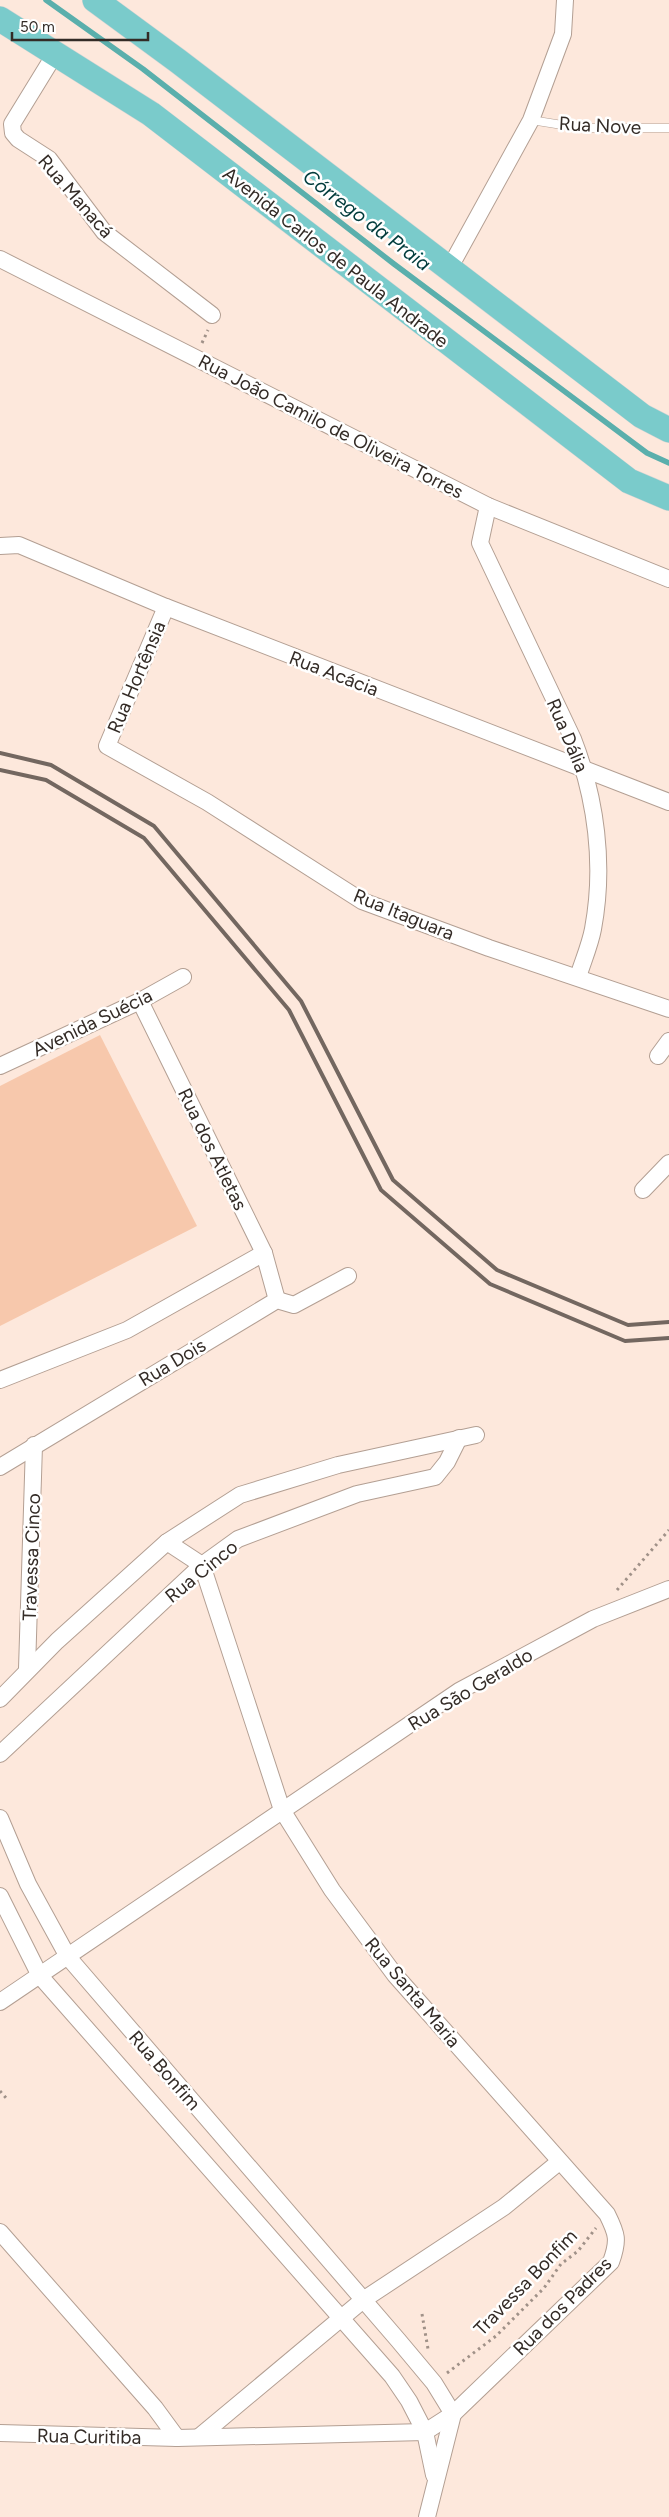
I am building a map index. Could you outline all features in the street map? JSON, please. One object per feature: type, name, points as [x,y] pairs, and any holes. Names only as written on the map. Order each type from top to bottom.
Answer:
[{"type":"main road","points":[[95,0],[178,61],[642,416],[669,430]]},
{"type":"main road","name":"Avenida Carlos de Paula Andrade","points":[[0,19],[151,114],[629,481],[669,498]]},
{"type":"street","points":[[449,269],[531,120],[563,34],[565,0]]},
{"type":"street","name":"Rua Manacá","points":[[55,54],[12,124],[13,133],[18,139],[49,159],[104,232],[212,315]]},
{"type":"street","name":"Rua João Camilo de Oliveira Torres","points":[[0,259],[195,356],[488,506],[669,579]]},
{"type":"street","name":"Rua Dália","points":[[488,506],[480,543],[573,739],[585,771],[600,865],[593,929],[578,977]]},
{"type":"street","name":"Rua Acácia","points":[[0,546],[20,545],[166,607],[669,802]]},
{"type":"street","name":"Rua Hortênsia","points":[[107,746],[166,607]]},
{"type":"street","name":"Rua Itaguara","points":[[107,746],[207,802],[362,901],[489,948],[669,1009]]},
{"type":"street","name":"Avenida Suécia","points":[[0,1066],[140,1001],[183,977]]},
{"type":"street","name":"Rua dos Atletas","points":[[140,1001],[264,1253],[277,1300]]},
{"type":"street","points":[[658,1056],[669,1041]]},
{"type":"street","points":[[643,1190],[669,1163]]},
{"type":"street","points":[[0,1380],[28,1371],[127,1330],[264,1253]]},
{"type":"street","points":[[277,1300],[294,1305],[348,1276]]},
{"type":"street","name":"Rua Dois","points":[[0,1467],[277,1300]]},
{"type":"street","name":"Rua Cinco","points":[[0,1699],[27,1670],[167,1542],[240,1495],[338,1465],[476,1434]]},
{"type":"street","name":"Rua Cinco","points":[[0,1754],[202,1565],[238,1539],[357,1494],[435,1478],[447,1462],[459,1438]]},
{"type":"street","name":"Travessa Cinco","points":[[27,1670],[34,1445]]},
{"type":"street","points":[[167,1542],[202,1565]]},
{"type":"street","name":"Rua Santa Maria","points":[[202,1565],[282,1810],[332,1890],[395,1975],[559,2162]]},
{"type":"street","name":"Rua São Geraldo","points":[[282,1810],[459,1691],[592,1619],[669,1589]]},
{"type":"street","points":[[0,2002],[196,1871],[282,1810]]},
{"type":"street","name":"Rua Bonfim","points":[[0,1818],[28,1884],[68,1957],[434,2383],[453,2414],[426,2517]]},
{"type":"street","name":"Rua Bonfim","points":[[0,1896],[40,1976],[392,2376],[409,2401],[425,2432],[435,2479]]},
{"type":"street","points":[[199,2437],[340,2317],[504,2207],[559,2162]]},
{"type":"street","name":"Rua dos Padres","points":[[425,2432],[453,2414],[611,2262],[616,2248],[617,2233],[607,2214],[559,2162]]},
{"type":"street","points":[[0,2232],[156,2408],[177,2438]]},
{"type":"street","name":"Rua Curitiba","points":[[0,2434],[177,2438],[425,2432]]},
{"type":"lane","name":"Rua Nove","points":[[531,120],[581,128],[669,128]]},
{"type":"path","points":[[195,356],[207,335],[212,315]]},
{"type":"path","points":[[592,1619],[669,1530]]},
{"type":"path","points":[[0,2091],[7,2099]]},
{"type":"path","name":"Travessa Bonfim","points":[[434,2383],[496,2336],[544,2288],[561,2264],[578,2251],[607,2214]]},
{"type":"shaded area","points":[[100,1035],[197,1226],[0,1326],[0,1086]]},
{"type":"waterway","name":"Córrego da Praia","points":[[46,0],[143,69],[394,264],[647,453],[669,463]]},
{"type":"railway","points":[[0,753],[51,765],[154,826],[301,1001],[393,1180],[497,1270],[628,1325],[669,1322]]},
{"type":"railway","points":[[0,770],[46,780],[144,838],[289,1010],[381,1190],[490,1284],[625,1341],[669,1338]]}]
